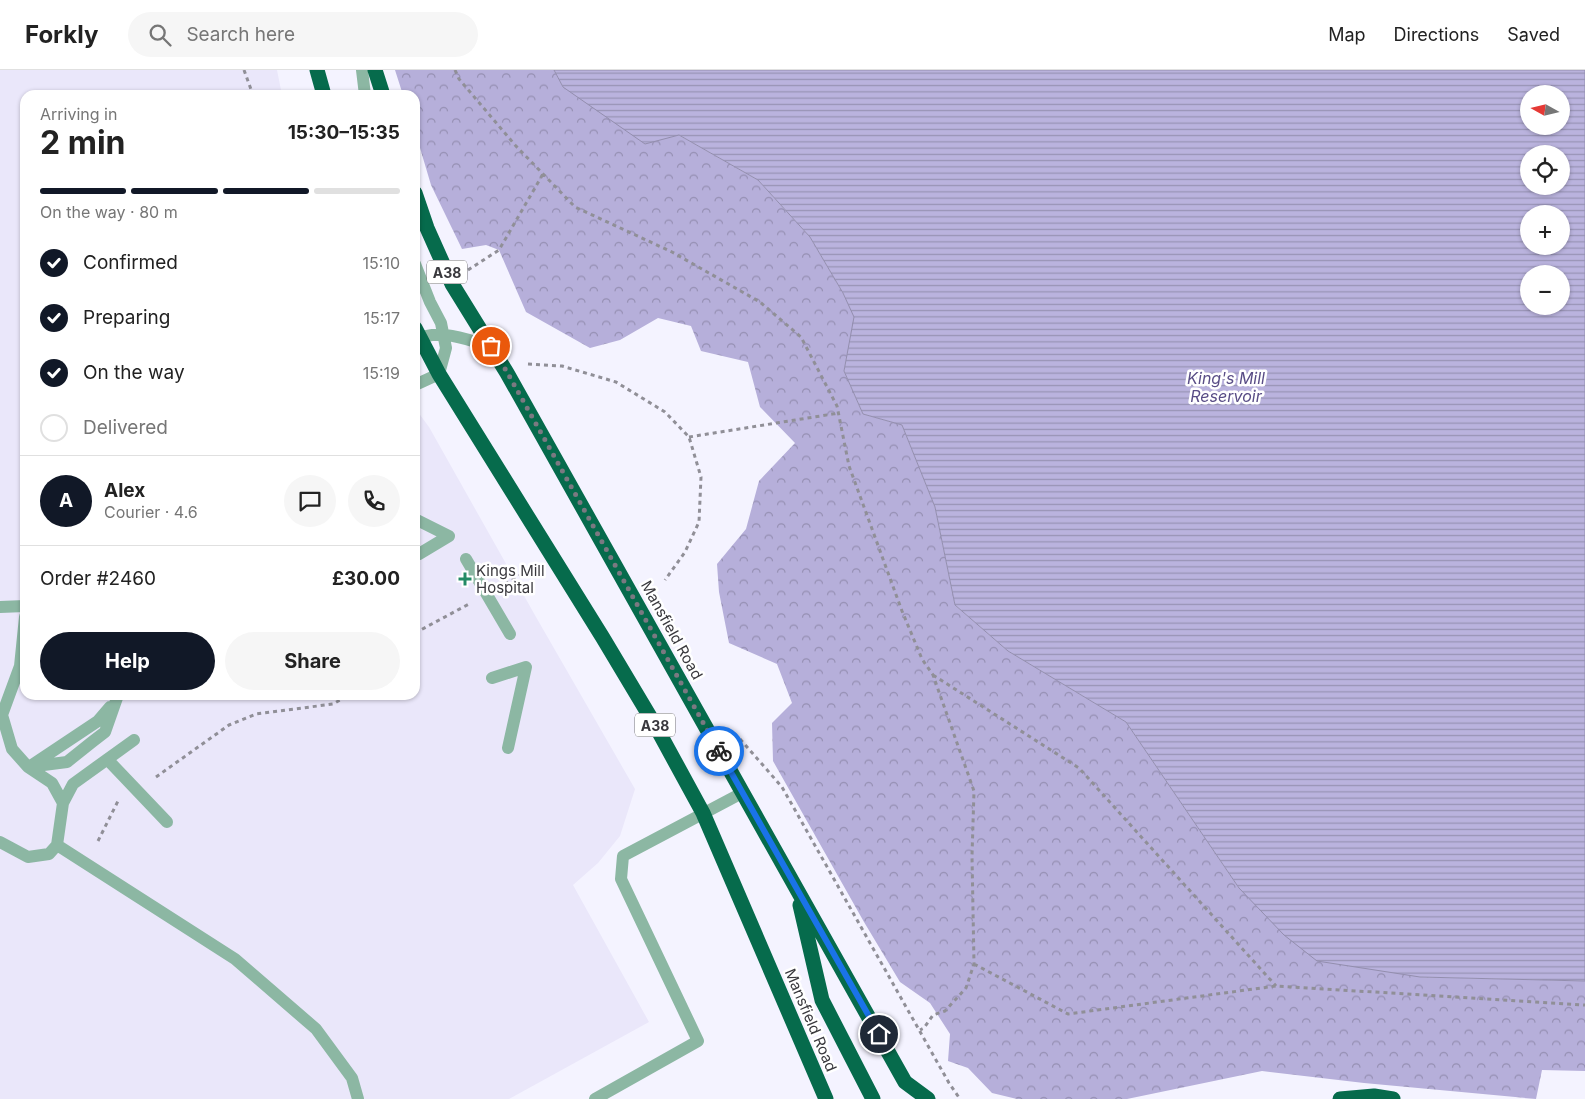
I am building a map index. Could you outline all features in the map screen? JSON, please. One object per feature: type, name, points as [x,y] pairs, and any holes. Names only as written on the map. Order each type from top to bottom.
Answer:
[{"type":"highway","points":[[318,70],[323,90]]},
{"type":"highway","points":[[375,70],[381,90]]},
{"type":"highway","name":"Mansfield Road","points":[[420,209],[426,228],[452,284],[512,381],[905,1082],[928,1099]]},
{"type":"highway","name":"Mansfield Road","points":[[420,340],[598,630],[655,725],[704,813],[826,1099]]},
{"type":"highway","points":[[795,886],[822,1000],[873,1099]]},
{"type":"highway","points":[[1340,1099],[1374,1096],[1393,1099]]},
{"type":"lane","points":[[362,70],[364,90]]},
{"type":"lane","points":[[420,277],[441,323],[446,348],[439,374],[420,383]]},
{"type":"lane","points":[[420,335],[443,335],[468,339],[491,346]]},
{"type":"lane","points":[[420,522],[449,536],[420,553]]},
{"type":"lane","points":[[466,559],[510,634]]},
{"type":"lane","points":[[0,607],[20,606]]},
{"type":"lane","points":[[20,666],[2,715],[5,739],[28,767],[52,783],[63,803]]},
{"type":"lane","points":[[492,678],[526,667],[508,748]]},
{"type":"lane","points":[[28,767],[98,721],[114,700]]},
{"type":"lane","points":[[0,842],[28,857],[49,854],[57,845],[63,803],[73,784],[134,740]]},
{"type":"lane","points":[[108,760],[167,822]]},
{"type":"lane","points":[[595,1099],[698,1041],[621,879],[623,856],[742,793]]},
{"type":"lane","points":[[57,845],[235,959],[316,1029],[352,1078],[358,1099]]},
{"type":"path","points":[[244,70],[251,90]]},
{"type":"path","points":[[454,70],[502,130],[575,207],[672,252],[760,302],[801,337],[837,406],[849,466],[862,503],[902,611],[922,659],[933,675],[974,791],[972,856],[974,964],[966,988],[945,1011],[933,1015],[924,1028],[920,1030]]},
{"type":"path","points":[[467,271],[499,250],[543,174]]},
{"type":"path","points":[[522,364],[562,366],[616,382],[665,412],[689,438],[701,477],[699,522],[685,552],[664,580]]},
{"type":"path","points":[[689,438],[839,413]]},
{"type":"path","points":[[500,587],[530,570]]},
{"type":"path","points":[[420,630],[469,604]]},
{"type":"path","points":[[933,675],[1079,768],[1276,986]]},
{"type":"path","points":[[156,777],[229,725],[256,714],[333,704],[340,700]]},
{"type":"path","points":[[740,738],[782,787],[960,1099]]},
{"type":"path","points":[[98,841],[122,793]]},
{"type":"path","points":[[974,964],[1068,1014],[1276,986],[1585,1005]]},
{"type":"shaded area","name":"Kings Mill Hospital","points":[[0,70],[277,70],[281,90],[20,90],[20,700],[420,700],[420,415],[429,427],[635,789],[620,836],[598,863],[573,885],[649,1022],[509,1099],[0,1099]]},
{"type":"green space","points":[[395,70],[554,70],[563,87],[679,135],[758,180],[810,237],[855,317],[844,371],[863,414],[902,425],[935,507],[955,605],[1008,651],[1126,722],[1239,888],[1420,977],[1585,981],[1585,1071],[1542,1070],[1536,1099],[1364,1083],[1262,1071],[1127,1099],[1017,1099],[992,1093],[968,1068],[948,1061],[950,1034],[930,1003],[900,982],[773,761],[772,723],[792,703],[777,664],[729,643],[719,592],[717,564],[746,529],[759,481],[795,443],[760,407],[748,362],[701,351],[691,326],[658,318],[620,340],[590,348],[526,312],[499,250],[486,245],[462,249],[431,185],[420,148],[420,90],[401,90]]},
{"type":"water","name":"King's Mill Reservoir","points":[[554,70],[1585,70],[1585,981],[1420,977],[1317,961],[1284,935],[1239,888],[1126,722],[1008,651],[955,605],[935,507],[902,425],[863,414],[844,371],[854,317],[843,293],[810,237],[758,180],[679,135],[645,144],[563,87]]},
{"type":"way so far","points":[[491,346],[719,751]]},
{"type":"place","name":"Kings Mill Hospital","points":[[465,579]]},
{"type":"route","points":[[719,751],[879,1034]]}]
